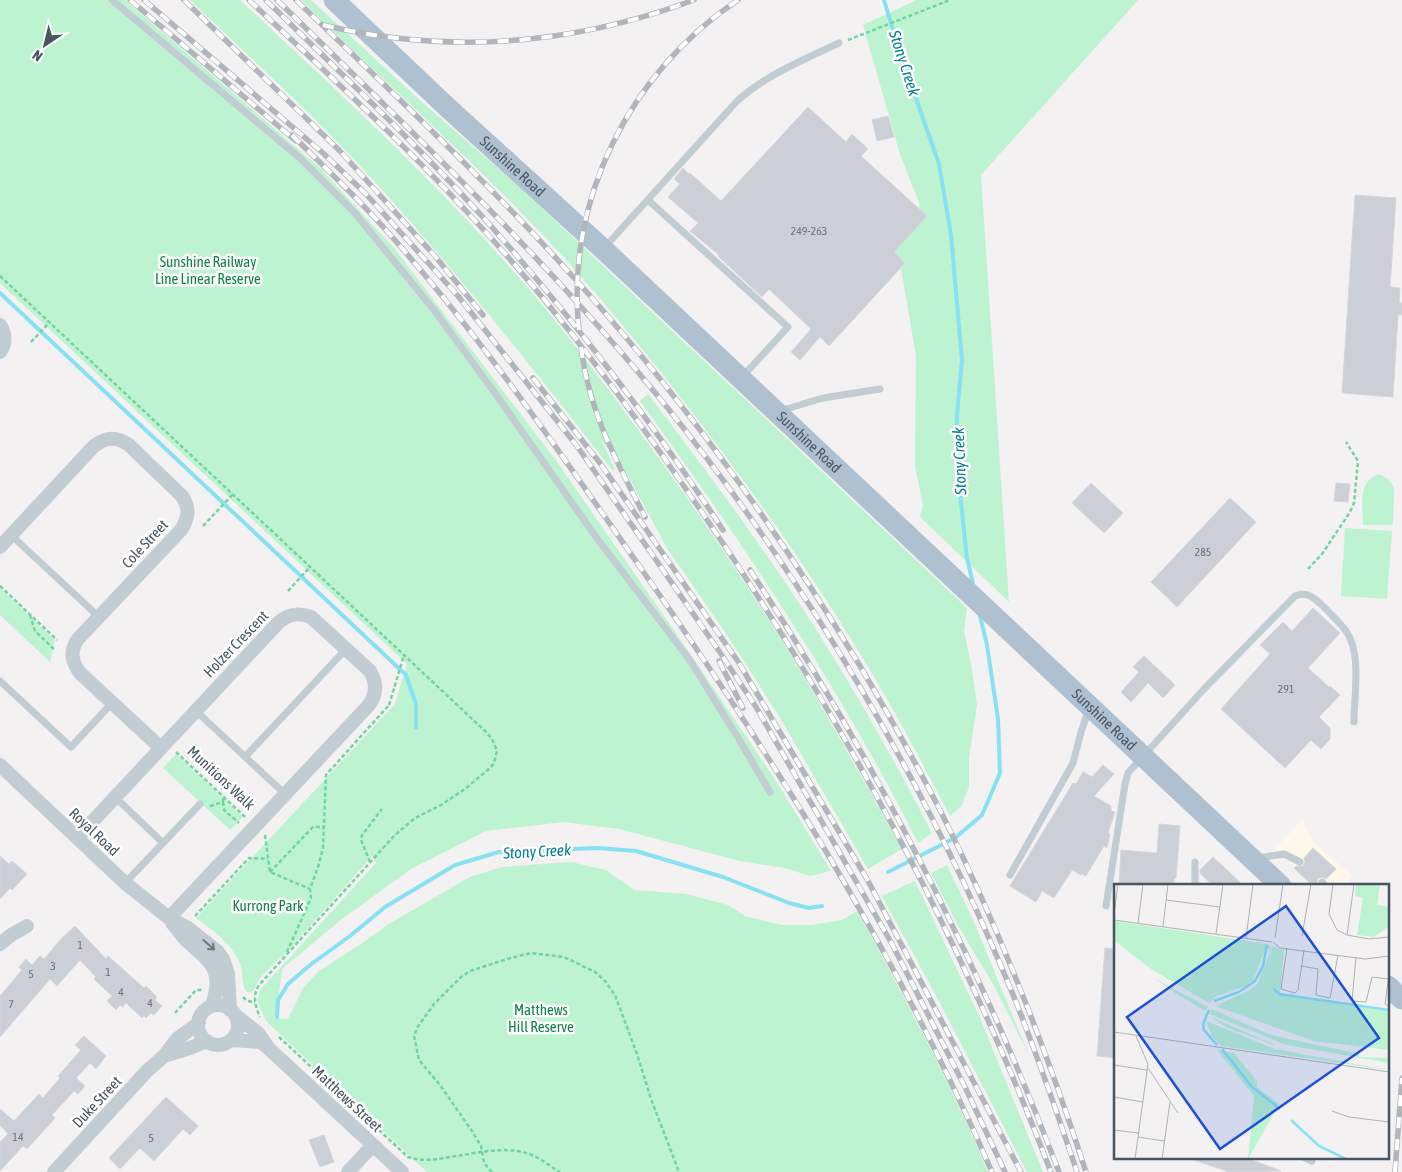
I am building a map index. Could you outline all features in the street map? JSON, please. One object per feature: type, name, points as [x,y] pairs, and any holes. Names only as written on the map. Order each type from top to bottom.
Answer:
[{"type":"main road","name":"Sunshine Road","points":[[334,0],[741,378],[1279,884]]},
{"type":"main road","points":[[1390,988],[1402,999]]},
{"type":"street","points":[[0,325],[5,342],[0,352]]},
{"type":"street","name":"Cole Street","points":[[4,539],[94,446],[106,439],[121,439],[182,496],[187,503],[188,516],[181,530],[74,644],[72,652],[72,660],[80,674],[160,748]]},
{"type":"street","name":"Holzer Crescent","points":[[77,838],[278,623],[290,615],[304,614],[311,617],[373,676],[375,688],[373,698],[368,706],[168,918]]},
{"type":"street","name":"Royal Road","points":[[0,765],[125,883],[168,918],[184,937],[204,955],[212,966],[217,980],[217,992],[212,1006]]},
{"type":"street","name":"Royal Road","points":[[168,918],[188,928],[210,945],[223,959],[230,981],[232,1012]]},
{"type":"street","points":[[0,944],[27,926]]},
{"type":"street","points":[[212,1006],[222,1006],[232,1012],[238,1028],[232,1040],[220,1045],[207,1041],[199,1030],[199,1023],[203,1013],[212,1006]]},
{"type":"street","name":"Matthews Street","points":[[232,1012],[258,1034],[270,1049]]},
{"type":"street","name":"Duke Street","points":[[54,1172],[147,1071],[164,1056],[177,1039],[199,1023]]},
{"type":"street","name":"Matthews Street","points":[[232,1040],[260,1042],[270,1049],[402,1172]]},
{"type":"street","name":"Duke Street","points":[[164,1056],[207,1041]]},
{"type":"street","points":[[348,1172],[373,1145]]},
{"type":"lane","points":[[112,0],[301,159],[354,212],[434,310],[533,446],[596,537],[689,659],[738,736],[770,792]]},
{"type":"lane","points":[[603,249],[736,101],[771,76],[839,43]]},
{"type":"lane","points":[[648,200],[788,327],[741,378]]},
{"type":"lane","points":[[777,412],[823,398],[880,389]]},
{"type":"lane","points":[[4,539],[99,617]]},
{"type":"lane","points":[[1106,906],[1128,773],[1295,596],[1301,593],[1308,594],[1328,611],[1347,632],[1353,647],[1356,667],[1354,722]]},
{"type":"lane","points":[[245,757],[346,649]]},
{"type":"lane","points":[[0,681],[71,747],[112,703]]},
{"type":"lane","points":[[1010,876],[1073,763],[1090,706]]},
{"type":"lane","points":[[196,711],[285,794]]},
{"type":"lane","points":[[114,797],[163,843]]},
{"type":"lane","points":[[125,883],[202,806]]},
{"type":"lane","points":[[1252,859],[1284,854],[1300,862]]},
{"type":"lane","points":[[1194,862],[1195,884]]},
{"type":"path","points":[[839,43],[950,0]]},
{"type":"path","points":[[31,342],[49,322]]},
{"type":"path","points":[[1308,569],[1322,554],[1354,503],[1358,461],[1346,442]]},
{"type":"path","points":[[204,526],[233,494]]},
{"type":"path","points":[[288,591],[310,567]]},
{"type":"path","points":[[0,586],[57,640]]},
{"type":"path","points":[[30,614],[35,630],[55,650]]},
{"type":"path","points":[[286,956],[311,898],[310,889],[323,848],[326,775],[389,705],[404,655]]},
{"type":"path","points":[[381,701],[389,705]]},
{"type":"path","name":"Munitions Walk","points":[[176,752],[250,821]]},
{"type":"path","points":[[223,796],[224,810],[239,824]]},
{"type":"path","points":[[202,806],[224,802]]},
{"type":"path","points":[[370,862],[361,840],[362,835],[382,809]]},
{"type":"path","points":[[270,872],[313,827],[324,827]]},
{"type":"path","points":[[265,835],[270,872]]},
{"type":"path","points":[[192,919],[250,858],[268,859]]},
{"type":"path","points":[[270,872],[310,889]]},
{"type":"path","points":[[492,1172],[484,1163],[482,1146],[440,1085],[419,1060],[414,1036],[417,1028],[434,1004],[460,978],[470,971],[531,953],[564,957],[594,972],[605,981],[615,995],[638,1057],[650,1099],[679,1172]]},
{"type":"path","points":[[261,1021],[255,1003],[257,987],[282,959]]},
{"type":"path","points":[[175,1013],[196,990],[208,991]]},
{"type":"path","points":[[240,994],[246,1000],[255,1003]]},
{"type":"path","points":[[275,1034],[408,1156],[419,1160],[440,1159],[482,1152],[520,1151],[533,1155],[560,1172]]},
{"type":"shaded area","points":[[1302,820],[1317,845],[1352,875],[1349,884],[1313,884],[1275,848]]},
{"type":"green space","points":[[0,0],[125,0],[320,168],[394,248],[555,459],[778,784],[831,871],[810,876],[785,868],[740,861],[619,829],[563,822],[486,831],[411,869],[342,919],[282,969],[276,1018],[288,1019],[303,988],[319,971],[387,925],[470,877],[502,867],[571,862],[606,870],[634,890],[686,894],[728,905],[745,916],[782,925],[812,925],[842,920],[857,911],[926,1040],[988,1172],[427,1172],[266,1021],[258,1002],[260,990],[376,863],[372,856],[293,945],[259,979],[254,990],[250,993],[244,987],[241,966],[233,951],[210,928],[196,918],[395,704],[407,664],[0,283]]},
{"type":"green space","points":[[190,0],[240,0],[349,102],[419,171],[488,243],[534,295],[584,357],[638,430],[732,564],[803,675],[902,849],[868,869],[779,716],[729,638],[667,548],[622,465],[601,440],[615,469],[612,470],[460,279],[363,169],[300,104]]},
{"type":"green space","points":[[301,0],[311,0],[423,103],[516,184],[967,608],[964,631],[977,705],[969,757],[969,787],[961,807],[950,816],[889,703],[860,653],[817,586],[749,489],[665,377],[547,239],[456,148]]},
{"type":"green space","points":[[917,0],[1138,0],[981,175],[1009,602],[920,517],[923,506],[915,466],[916,356],[901,268],[905,263],[894,252],[927,216],[918,208],[920,205],[900,154],[863,25]]},
{"type":"green space","points":[[648,394],[773,564],[844,674],[932,833],[918,843],[856,728],[788,616],[716,508],[640,401]]},
{"type":"green space","points":[[1379,474],[1388,479],[1394,487],[1393,525],[1363,525],[1362,502],[1364,488],[1372,478]]},
{"type":"green space","points":[[1345,528],[1392,531],[1387,599],[1341,596]]},
{"type":"green space","points":[[0,588],[55,640],[50,662],[0,615]]},
{"type":"green space","points":[[176,754],[243,817],[230,830],[163,768]]},
{"type":"green space","points":[[947,865],[974,922],[1028,1053],[993,984],[957,924],[931,873]]},
{"type":"green space","points":[[915,881],[980,1018],[1043,1172],[1027,1172],[940,1003],[882,896]]},
{"type":"building","points":[[808,107],[846,142],[852,134],[868,149],[861,156],[927,216],[894,252],[905,263],[829,346],[820,337],[800,360],[791,352],[811,329],[769,289],[762,297],[719,255],[690,231],[698,223],[668,197],[680,184],[674,179],[683,168],[721,201]]},
{"type":"building","points":[[888,116],[894,137],[877,141],[872,120]]},
{"type":"building","points":[[1355,195],[1396,198],[1390,287],[1400,288],[1399,303],[1402,303],[1402,315],[1398,315],[1393,397],[1342,393]]},
{"type":"building","points":[[1091,483],[1123,513],[1104,533],[1072,503]]},
{"type":"building","points":[[1336,483],[1350,484],[1348,502],[1334,501]]},
{"type":"building","points":[[1230,498],[1256,522],[1177,607],[1151,582]]},
{"type":"building","points":[[1313,608],[1340,633],[1308,668],[1340,695],[1319,717],[1330,728],[1330,739],[1321,749],[1311,740],[1285,768],[1221,709],[1270,654],[1260,645],[1283,622],[1292,631]]},
{"type":"building","points":[[1144,656],[1175,685],[1163,698],[1148,683],[1131,702],[1121,692],[1139,672],[1133,667]]},
{"type":"building","points":[[1103,765],[1114,774],[1094,796],[1111,806],[1111,811],[1115,812],[1108,833],[1110,834],[1107,848],[1104,846],[1086,876],[1072,870],[1054,898],[1042,891],[1036,902],[1010,886],[1073,783],[1076,784],[1083,772],[1092,777]]},
{"type":"building","points":[[1159,824],[1180,826],[1174,884],[1119,884],[1121,850],[1157,853]]},
{"type":"building","points":[[1313,848],[1336,869],[1326,879],[1318,878],[1318,884],[1311,884],[1294,868],[1296,866],[1303,866],[1304,858]]},
{"type":"building","points":[[0,856],[9,864],[12,861],[27,874],[12,890],[10,888],[0,899]]},
{"type":"building","points":[[1213,857],[1242,884],[1211,884],[1200,873],[1200,870]]},
{"type":"building","points":[[75,926],[106,959],[108,956],[144,988],[146,986],[157,997],[155,1000],[162,1006],[154,1015],[151,1013],[146,1018],[144,1016],[142,1018],[126,1003],[123,1007],[120,1005],[116,1010],[107,1001],[112,996],[94,979],[96,977],[80,960],[57,986],[50,979],[0,1037],[0,996],[22,970],[19,967],[26,959],[32,965],[40,956],[44,959]]},
{"type":"building","points":[[1105,948],[1114,949],[1114,1058],[1097,1056]]},
{"type":"building","points":[[84,1036],[106,1056],[96,1069],[90,1063],[76,1078],[85,1086],[78,1094],[74,1091],[52,1115],[55,1118],[27,1149],[23,1146],[0,1171],[0,1142],[8,1134],[0,1125],[0,1109],[14,1121],[39,1094],[43,1098],[60,1078],[58,1076],[81,1050],[75,1045]]},
{"type":"building","points":[[166,1097],[198,1126],[190,1135],[183,1129],[154,1161],[140,1148],[120,1169],[109,1158]]},
{"type":"building","points":[[324,1135],[334,1162],[320,1167],[309,1140]]},
{"type":"building","points":[[1194,1160],[1252,1160],[1281,1171],[1229,1172]]},
{"type":"waterway","name":"Stony Creek","points":[[884,0],[899,50],[939,164],[951,235],[962,360],[957,415],[956,456],[967,558],[973,584]]},
{"type":"waterway","points":[[0,293],[406,675],[416,704],[416,728]]},
{"type":"waterway","name":"Stony Creek","points":[[888,872],[955,838],[982,815],[1000,773],[998,719],[987,645],[980,616]]},
{"type":"waterway","name":"Stony Creek","points":[[277,1017],[278,1000],[288,984],[385,907],[455,865],[499,852],[597,848],[636,851],[723,877],[789,903],[809,908],[822,906]]},
{"type":"railway","points":[[130,0],[296,141]]},
{"type":"railway","points":[[144,0],[323,153],[366,194],[458,296],[577,446],[756,707],[892,944],[965,1087],[1005,1172]]},
{"type":"railway","points":[[184,0],[339,150],[435,256],[483,315]]},
{"type":"railway","points":[[249,0],[396,140],[453,197],[508,257],[585,351],[681,482],[789,646],[887,815],[975,991],[1051,1172]]},
{"type":"railway","points":[[266,0],[436,167],[522,261],[612,373],[669,451],[723,530]]},
{"type":"railway","points":[[277,0],[478,197],[574,299],[666,406],[719,474],[769,545],[817,617],[863,692],[905,767],[945,845],[982,923],[1016,1002],[1077,1172]]},
{"type":"railway","points":[[296,0],[489,188],[563,266],[670,391],[768,523],[857,661],[911,755],[962,856],[1002,944],[1038,1034],[1086,1172]]},
{"type":"railway","points":[[323,25],[417,40],[510,41],[557,36],[603,27],[694,0]]},
{"type":"railway","points":[[579,330],[577,281],[583,234],[595,187],[613,143],[637,102],[666,64],[700,30],[738,0]]},
{"type":"railway","points":[[292,135],[374,217],[454,310],[549,437],[690,639],[786,786],[875,936],[956,1092],[992,1172]]},
{"type":"railway","points":[[581,347],[590,393],[597,414],[614,455],[645,517]]},
{"type":"railway","points":[[533,378],[600,463],[739,663],[867,879],[1021,1172]]},
{"type":"railway","points":[[750,570],[796,641],[839,714],[921,863],[959,939],[994,1016],[1028,1093],[1059,1172]]},
{"type":"railway","points":[[719,661],[743,708]]},
{"type":"railway","points":[[1395,1172],[1402,1078]]},
{"type":"park label","name":"Sunshine Railway Line Linear Reserve","points":[[208,270]]},
{"type":"park label","name":"Kurrong Park","points":[[268,906]]},
{"type":"park label","name":"Matthews Hill Reserve","points":[[541,1018]]}]
